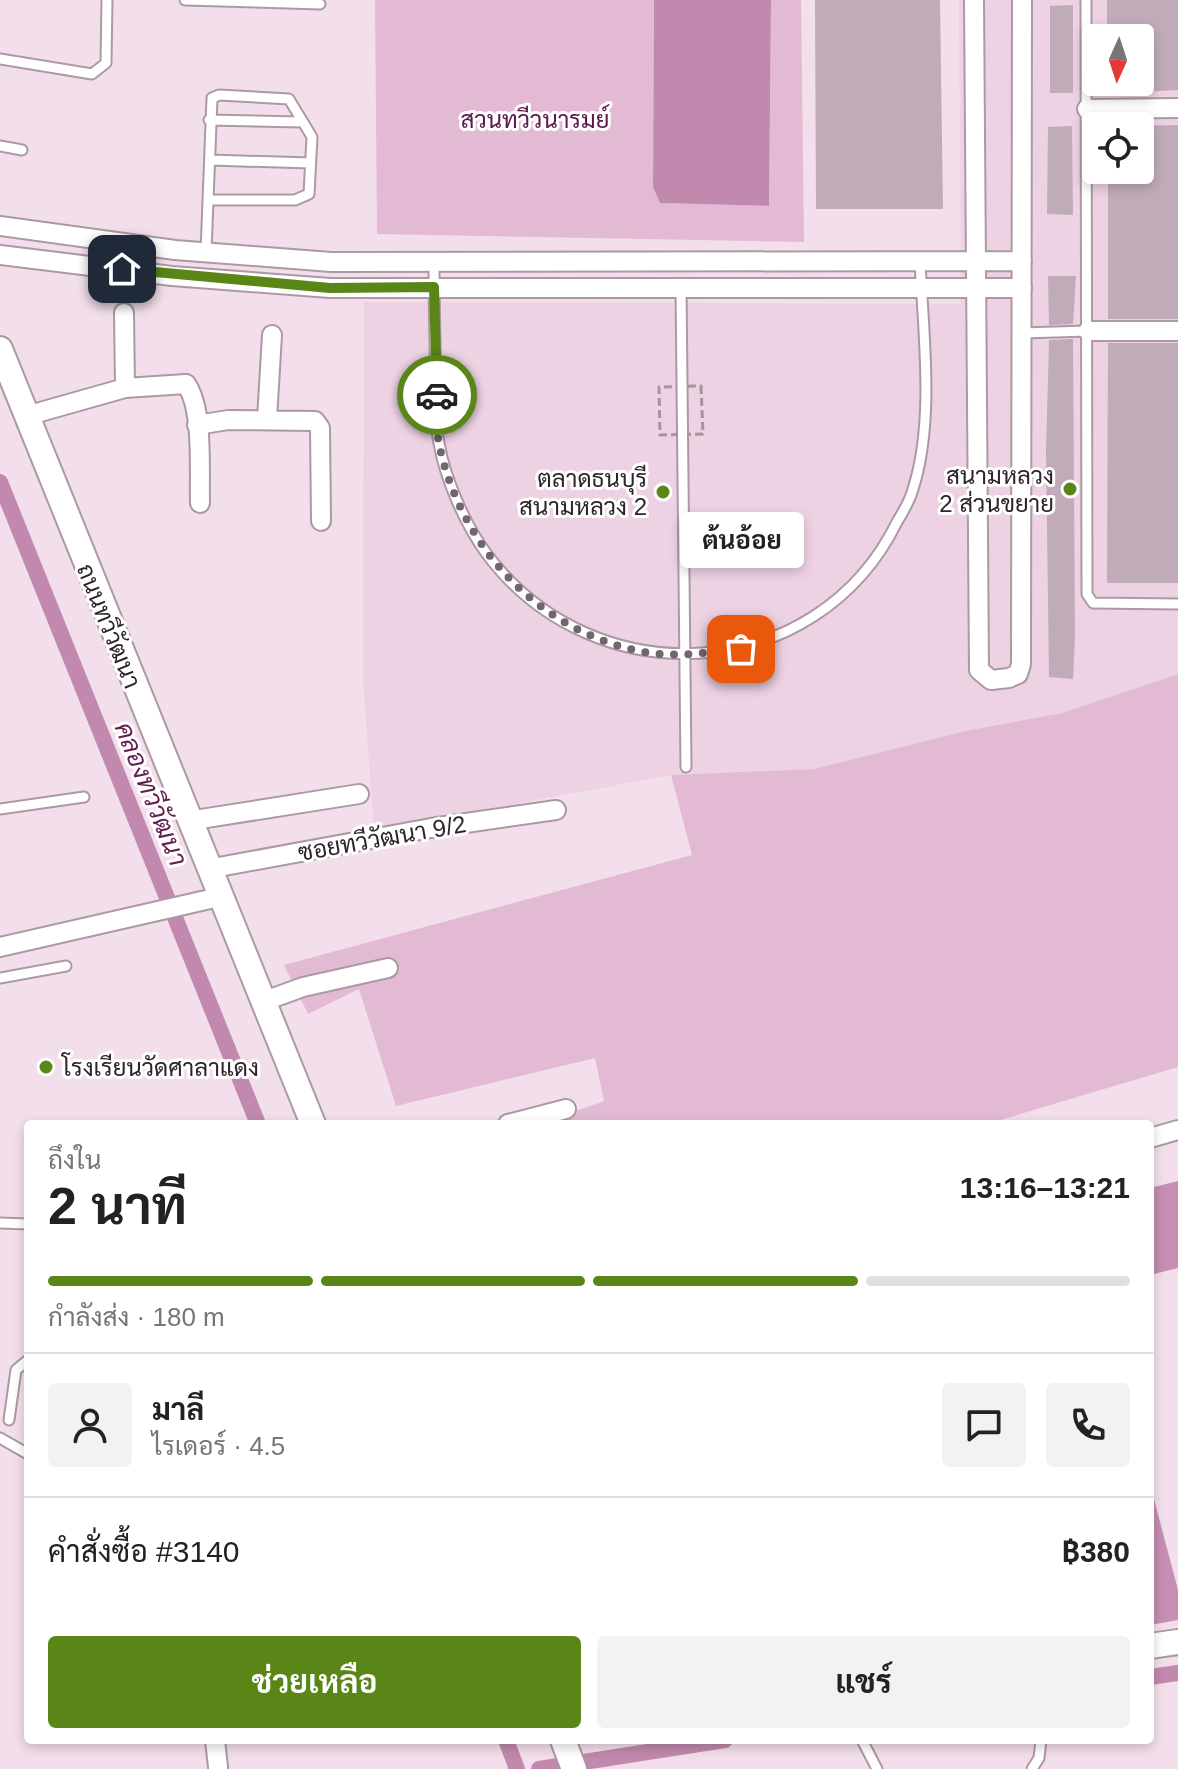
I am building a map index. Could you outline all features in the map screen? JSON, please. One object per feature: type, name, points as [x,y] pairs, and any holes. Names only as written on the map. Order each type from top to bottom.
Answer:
[{"type":"main road","name":"ถนนทวีวัฒนา","points":[[0,349],[188,821],[311,1120]]},
{"type":"main road","points":[[1154,1645],[1178,1642]]},
{"type":"street","points":[[974,0],[979,670],[991,680],[1018,674],[1021,664],[1022,0]]},
{"type":"street","points":[[1087,109],[1178,108]]},
{"type":"street","points":[[1022,261],[331,262],[206,252],[1,226],[1,256],[172,276],[330,288],[1022,288]]},
{"type":"street","points":[[124,313],[125,388]]},
{"type":"street","points":[[1088,331],[1178,331]]},
{"type":"street","points":[[267,419],[272,335]]},
{"type":"street","points":[[26,416],[125,388],[186,384],[193,393],[197,425],[200,503]]},
{"type":"street","points":[[197,425],[267,419],[315,421],[320,428],[321,521]]},
{"type":"street","points":[[188,821],[359,794]]},
{"type":"street","name":"ซอยทวีวัฒนา 9/2","points":[[208,869],[431,828],[556,810]]},
{"type":"street","points":[[0,947],[219,897]]},
{"type":"street","points":[[262,1002],[303,987],[388,968]]},
{"type":"street","points":[[523,1120],[566,1109]]},
{"type":"street","points":[[1154,1137],[1178,1130]]},
{"type":"street","points":[[215,1744],[218,1767]]},
{"type":"lane","points":[[0,59],[92,74],[106,63],[107,0]]},
{"type":"lane","points":[[185,0],[320,4]]},
{"type":"lane","points":[[1086,0],[1087,594],[1093,603],[1106,605],[1178,604]]},
{"type":"lane","points":[[206,252],[212,98],[219,95],[289,99],[312,137],[309,194],[303,198],[209,200]]},
{"type":"lane","points":[[209,120],[302,122]]},
{"type":"lane","points":[[0,146],[22,150]]},
{"type":"lane","points":[[210,160],[310,163]]},
{"type":"lane","points":[[434,261],[439,443],[465,517],[486,553],[528,598],[567,625],[599,640],[645,652],[685,655],[741,649],[794,629],[848,592],[883,550],[913,489],[925,412],[920,261]]},
{"type":"lane","points":[[681,287],[686,767]]},
{"type":"lane","points":[[1022,333],[1088,331]]},
{"type":"lane","points":[[0,809],[84,797]]},
{"type":"lane","points":[[0,978],[66,966]]},
{"type":"lane","points":[[0,1223],[24,1224]]},
{"type":"lane","points":[[9,1420],[16,1370],[24,1363]]},
{"type":"lane","points":[[0,1438],[24,1452]]},
{"type":"lane","points":[[864,1744],[877,1769]]},
{"type":"lane","points":[[1032,1769],[1039,1758],[1041,1744]]},
{"type":"shaded area","points":[[654,0],[771,0],[769,206],[660,203],[653,187]]},
{"type":"shaded area","name":"ตลาดธนบุรี สนามหลวง 2","points":[[959,0],[1178,0],[1178,674],[1062,713],[965,731],[814,769],[671,775],[374,830],[363,680],[364,302],[961,304]]},
{"type":"shaded area","points":[[1178,1181],[1178,1268],[1154,1274],[1154,1187]]},
{"type":"shaded area","points":[[1154,1499],[1178,1590],[1178,1620],[1154,1624]]},
{"type":"green space","name":"สวนทวีวนารมย์","points":[[375,0],[654,0],[653,187],[660,203],[769,206],[771,0],[801,0],[804,242],[377,234]]},
{"type":"green space","points":[[1178,674],[1178,1067],[1000,1120],[549,1120],[604,1101],[595,1058],[396,1106],[359,989],[308,1014],[284,965],[692,855],[671,775],[814,769],[965,731],[1062,713]]},
{"type":"building","points":[[815,0],[940,0],[943,209],[816,209]]},
{"type":"building","points":[[1107,0],[1178,0],[1178,90],[1154,91],[1154,24],[1107,24]]},
{"type":"building","points":[[1073,5],[1073,93],[1050,93],[1050,6]]},
{"type":"building","points":[[1178,125],[1178,319],[1108,319],[1108,184],[1154,184],[1154,126]]},
{"type":"building","points":[[1072,126],[1073,215],[1047,214],[1048,127]]},
{"type":"building","points":[[1048,276],[1076,276],[1073,324],[1049,325]]},
{"type":"building","points":[[1073,339],[1073,679],[1049,677],[1046,451],[1049,340]]},
{"type":"building","points":[[1108,343],[1178,343],[1178,583],[1107,583]]},
{"type":"waterway","name":"คลองทวีวัฒนา","points":[[0,482],[256,1120]]},
{"type":"waterway","points":[[1154,1676],[1178,1673]]},
{"type":"waterway","name":"คลองทวีวัฒนา","points":[[508,1744],[517,1769]]},
{"type":"waterway","points":[[539,1769],[699,1744]]},
{"type":"way so far","points":[[437,395],[439,443],[465,517],[486,553],[528,598],[583,633],[645,652],[685,655],[741,649]]},
{"type":"place","name":"สนามหลวง 2 ส่วนขยาย","points":[[1070,489]]},
{"type":"place","name":"ตลาดธนบุรี สนามหลวง 2","points":[[663,492]]},
{"type":"place","name":"ต้นอ้อย","points":[[741,649]]},
{"type":"place","name":"โรงเรียนวัดศาลาแดง","points":[[46,1067]]},
{"type":"route","points":[[122,269],[172,276],[330,288],[434,287],[437,395]]}]
